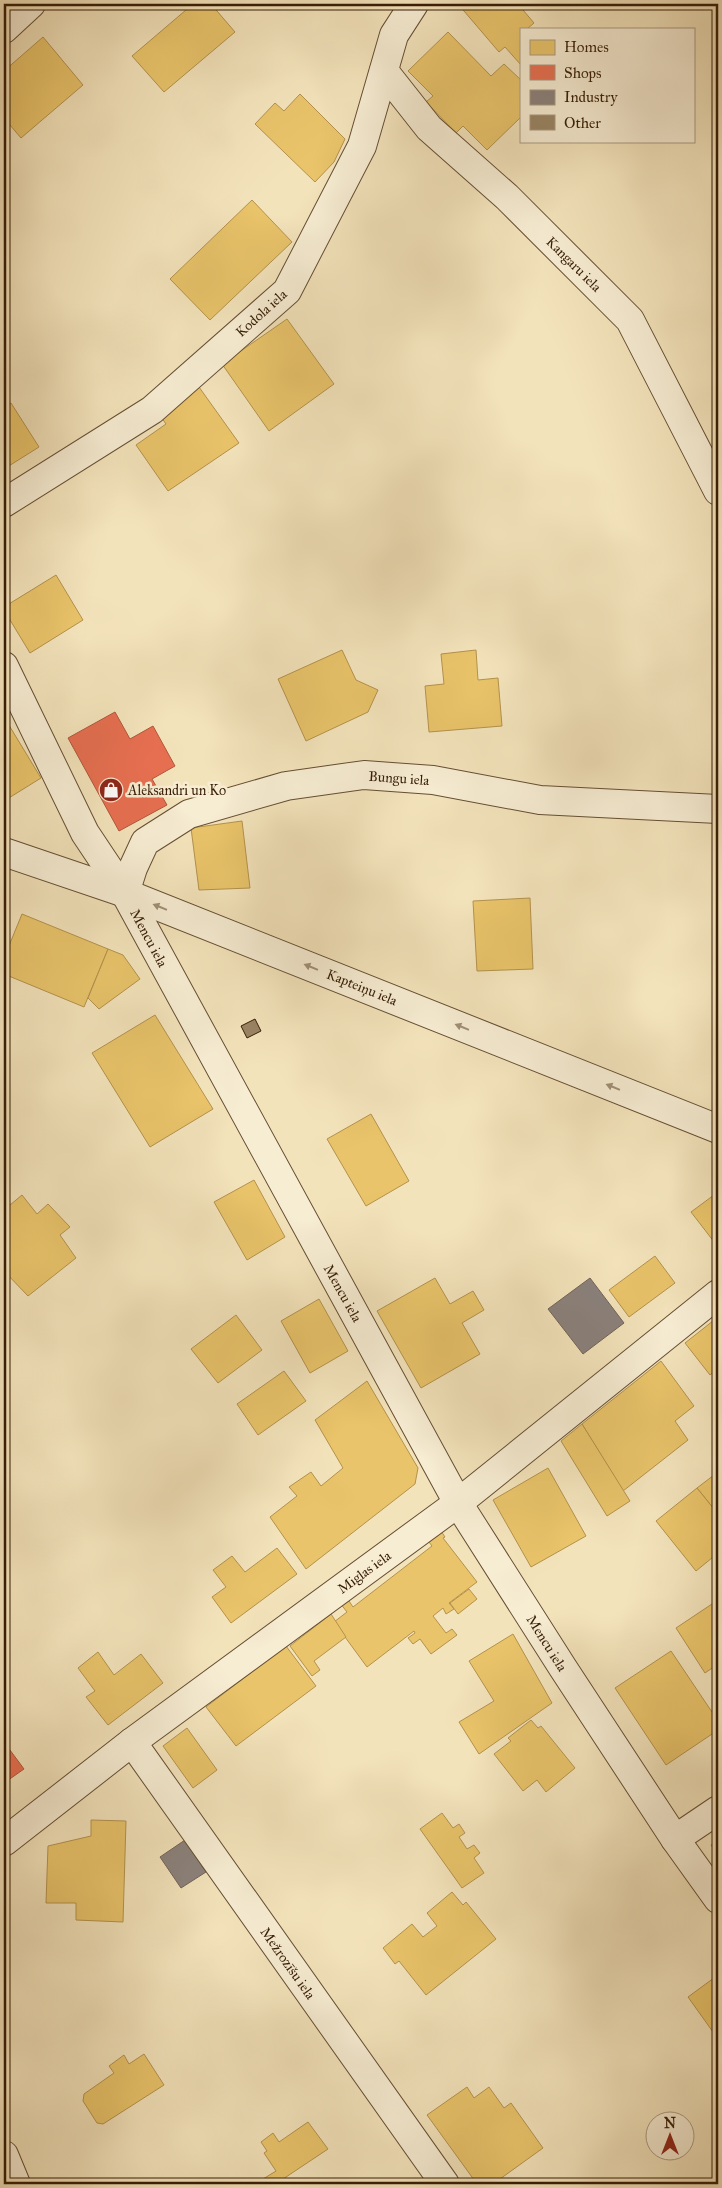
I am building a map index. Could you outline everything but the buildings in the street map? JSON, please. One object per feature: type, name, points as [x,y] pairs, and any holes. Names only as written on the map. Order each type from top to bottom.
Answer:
[{"type":"street","points":[[4,29],[32,4]]},
{"type":"street","name":"Kodola iela","points":[[4,503],[152,410],[287,290],[362,146],[394,35],[414,4]]},
{"type":"street","name":"Kangaru iela","points":[[384,71],[429,128],[507,197],[630,320],[718,491]]},
{"type":"street","name":"Mencu iela","points":[[4,666],[85,833],[125,893],[458,1502],[563,1668],[675,1839],[718,1899]]},
{"type":"street","name":"Bungu iela","points":[[125,893],[145,842],[189,814],[286,786],[364,775],[433,780],[540,800],[718,809]]},
{"type":"street","name":"Kapteiņu iela","points":[[4,852],[125,893],[718,1129]]},
{"type":"street","name":"Miglas iela","points":[[4,1842],[132,1742],[458,1502],[718,1294]]},
{"type":"street","name":"Mežrozīšu iela","points":[[132,1742],[444,2184]]},
{"type":"street","points":[[675,1839],[718,1810]]},
{"type":"street","points":[[4,2155],[16,2184]]},
{"type":"place","name":"Aleksandri un Ko","points":[[111,790]]}]
